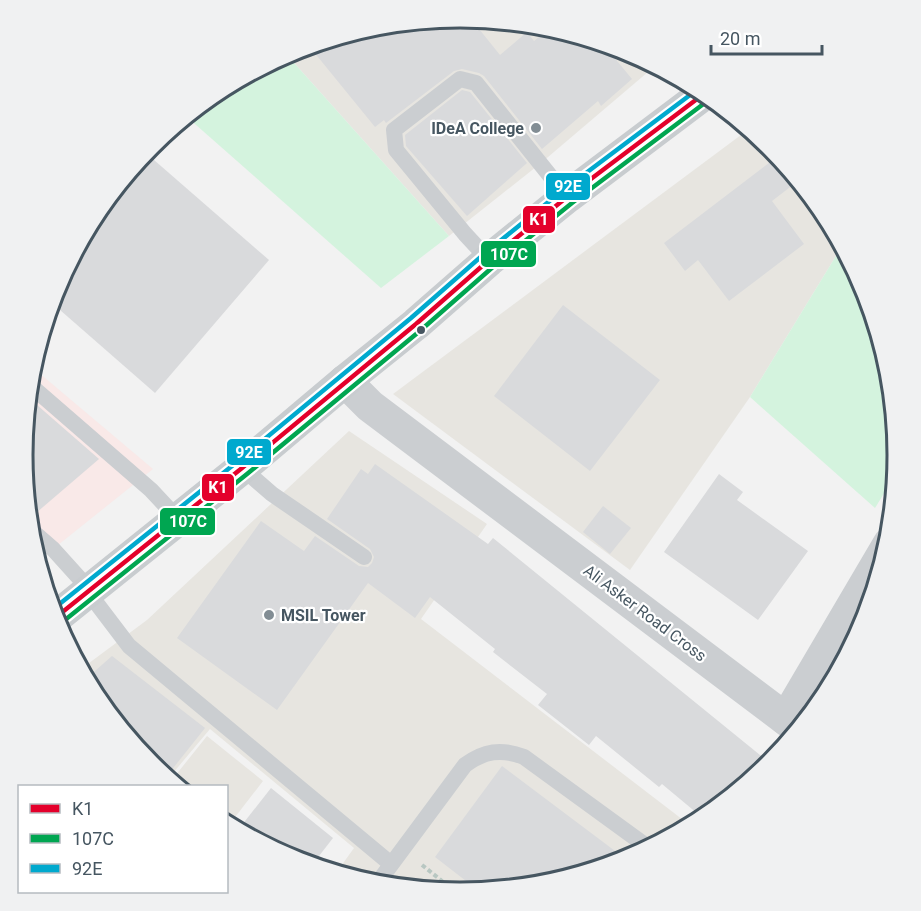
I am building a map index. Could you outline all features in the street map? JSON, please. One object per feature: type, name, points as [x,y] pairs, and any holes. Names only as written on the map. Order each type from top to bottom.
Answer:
[{"type":"main road","points":[[63,612],[242,468],[416,324],[489,260],[567,197],[697,99]]},
{"type":"street","name":"Ali Asker Road Cross","points":[[345,381],[370,406],[792,724]]},
{"type":"street","name":"Ali Asker Road Cross","points":[[795,720],[868,584]]},
{"type":"lane","points":[[489,260],[396,150],[394,129],[460,79],[476,83],[567,197]]},
{"type":"lane","points":[[38,392],[151,490],[179,520]]},
{"type":"lane","points":[[242,468],[272,494],[364,557]]},
{"type":"lane","points":[[42,540],[89,591],[129,646],[391,864]]},
{"type":"lane","points":[[383,875],[465,765],[477,756],[503,751],[524,757],[641,842]]},
{"type":"shaded area","points":[[460,28],[516,32],[571,43],[598,51],[648,72],[541,163],[449,236],[294,63],[323,51],[377,37],[405,32]]},
{"type":"shaded area","points":[[742,134],[782,174],[816,218],[837,255],[750,397],[630,570],[393,394]]},
{"type":"shaded area","points":[[41,375],[153,469],[46,555],[37,511],[33,456],[34,428]]},
{"type":"shaded area","points":[[349,431],[487,524],[421,619],[683,820],[624,850],[598,860],[516,879],[488,882],[433,882],[377,874],[341,865],[354,848],[210,729],[174,772],[139,737],[105,693],[88,664],[147,620]]},
{"type":"shaded area","points":[[207,736],[263,781],[235,818],[228,814],[228,785],[189,785],[176,774]]},
{"type":"green space","points":[[294,63],[449,236],[381,288],[194,123],[223,100]]},
{"type":"green space","points":[[837,255],[865,318],[884,400],[887,428],[887,483],[886,490],[875,508],[750,397]]},
{"type":"building","points":[[479,29],[500,55],[525,34],[529,34],[534,41],[540,36],[544,37],[614,57],[632,79],[601,106],[598,101],[542,149],[484,76],[462,69],[454,71],[386,123],[384,120],[375,127],[315,54],[350,43],[405,32]]},
{"type":"building","points":[[462,90],[470,92],[527,163],[467,216],[406,146],[405,135]]},
{"type":"building","points":[[153,160],[269,260],[155,393],[59,309],[78,267],[105,218],[139,174]]},
{"type":"building","points":[[770,162],[791,186],[772,201],[804,244],[729,301],[698,260],[685,271],[664,243]]},
{"type":"building","points":[[563,305],[660,380],[590,471],[494,396]]},
{"type":"building","points":[[37,405],[99,459],[37,512],[33,456]]},
{"type":"building","points":[[375,464],[488,544],[493,538],[762,757],[742,777],[696,812],[662,784],[659,787],[596,736],[589,745],[538,705],[547,694],[493,652],[495,649],[430,597],[415,618],[368,583],[277,710],[177,638],[261,521],[304,551],[315,536],[359,566],[368,567],[374,557],[370,549],[327,519],[361,469],[368,474]]},
{"type":"building","points":[[719,474],[743,492],[737,500],[808,551],[758,620],[664,552]]},
{"type":"building","points":[[603,506],[631,528],[610,554],[583,532]]},
{"type":"building","points":[[112,656],[205,728],[172,770],[139,737],[105,693],[93,673]]},
{"type":"building","points":[[502,766],[617,853],[571,868],[488,882],[467,882],[435,857]]},
{"type":"building","points":[[271,788],[333,838],[318,858],[244,823]]},
{"type":"transit line","name":"92E","points":[[60,604],[237,462],[562,191],[690,95]]},
{"type":"transit line","name":"K1","points":[[63,611],[242,468],[416,324],[489,260],[567,197],[697,99]]},
{"type":"transit line","name":"107C","points":[[66,619],[247,474],[421,330],[494,266],[572,203],[703,104]]},
{"type":"place","name":"IDeA College","points":[[536,128]]},
{"type":"place","name":"MSIL Tower","points":[[269,615]]}]
